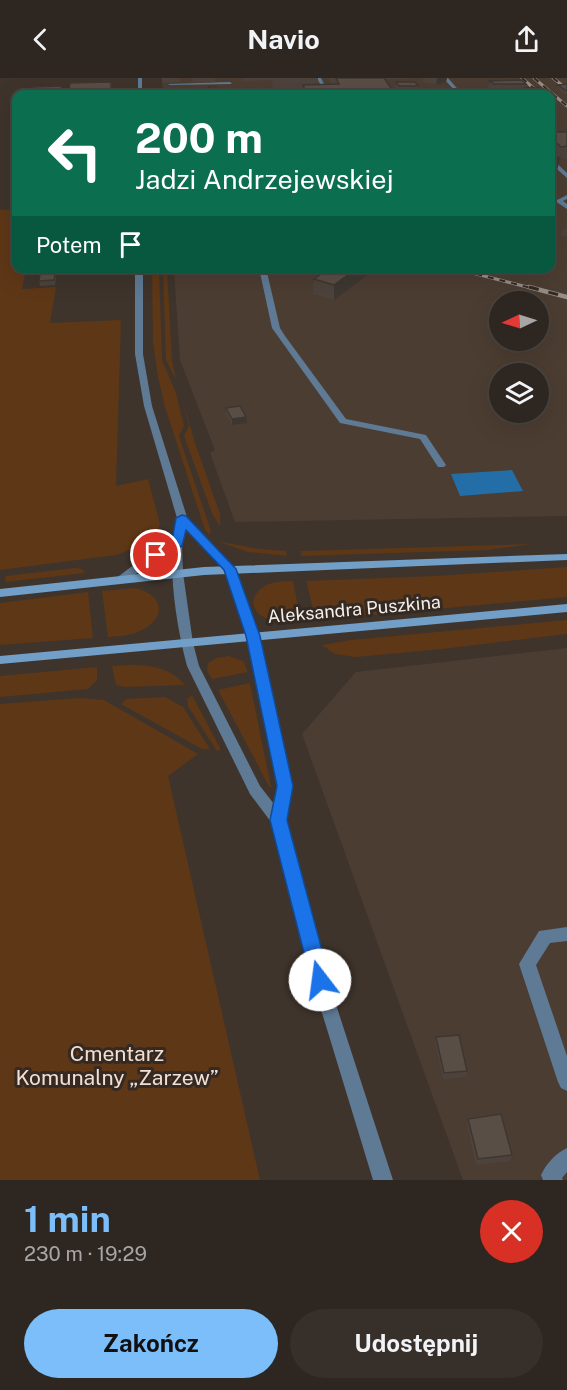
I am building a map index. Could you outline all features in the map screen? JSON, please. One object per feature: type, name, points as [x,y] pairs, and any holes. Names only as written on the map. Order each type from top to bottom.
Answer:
[{"type":"main road","points":[[0,593],[230,569],[567,557]]},
{"type":"main road","name":"Aleksandra Puszkina","points":[[0,660],[567,608]]},
{"type":"street","points":[[445,78],[456,90]]},
{"type":"street","points":[[170,85],[229,81]]},
{"type":"street","points":[[555,164],[567,176]]},
{"type":"street","points":[[566,206],[558,201],[567,197]]},
{"type":"street","points":[[139,273],[138,340],[141,372],[153,425],[182,518],[230,569],[253,636],[285,786],[278,820]]},
{"type":"street","points":[[263,273],[276,328],[343,421],[423,437],[441,465]]},
{"type":"street","points":[[182,518],[177,543],[177,573],[187,643],[193,666],[255,790],[278,820],[320,980],[384,1180]]},
{"type":"street","points":[[121,579],[149,561],[164,547],[177,543]]},
{"type":"street","points":[[567,934],[545,936],[527,964],[567,1082]]},
{"type":"street","points":[[553,1180],[551,1175],[567,1158]]},
{"type":"shaded area","points":[[162,78],[567,78],[567,516],[235,522],[210,453],[215,450],[180,360],[174,273],[555,273],[555,90],[163,90]]},
{"type":"shaded area","points":[[567,648],[567,1180],[463,1180],[302,734],[356,672]]},
{"type":"green space","points":[[12,209],[12,273],[25,273],[22,289],[56,287],[50,323],[121,320],[116,486],[148,479],[160,524],[156,539],[144,539],[134,548],[116,555],[0,570],[0,210]]},
{"type":"green space","points":[[152,273],[159,273],[162,360],[176,393],[184,426],[179,436],[211,531],[209,535],[205,530],[165,407],[153,342]]},
{"type":"green space","points":[[163,273],[167,273],[172,361],[176,380],[166,360]]},
{"type":"green space","points":[[181,394],[195,443],[220,514],[220,527],[212,513],[184,436],[189,426]]},
{"type":"green space","points":[[217,541],[259,549],[286,551],[287,556],[248,552]]},
{"type":"green space","points":[[533,544],[487,550],[301,556],[301,551]]},
{"type":"green space","points":[[567,567],[567,597],[316,620],[306,581],[436,576]]},
{"type":"green space","points":[[82,569],[85,573],[5,582],[6,576]]},
{"type":"green space","points":[[293,581],[301,621],[271,620],[259,614],[253,601],[259,590],[269,584]]},
{"type":"green space","points":[[135,588],[152,595],[156,600],[159,613],[156,619],[138,632],[108,637],[102,591]]},
{"type":"green space","points":[[88,592],[93,638],[0,645],[0,603]]},
{"type":"green space","points":[[567,620],[567,634],[442,649],[356,657],[335,654],[322,645],[351,640]]},
{"type":"green space","points":[[229,656],[243,661],[248,672],[212,679],[207,671],[208,663],[217,658]]},
{"type":"green space","points":[[130,665],[167,671],[185,685],[124,687],[116,685],[112,666]]},
{"type":"green space","points":[[97,667],[97,680],[88,689],[0,697],[0,676]]},
{"type":"green space","points":[[250,683],[271,787],[270,788],[218,690]]},
{"type":"green space","points":[[192,695],[221,750],[217,751],[188,706],[187,699]]},
{"type":"green space","points":[[165,697],[183,707],[210,749],[202,749],[121,704],[126,699]]},
{"type":"green space","name":"Cmentarz Komunalny „Zarzew”","points":[[80,698],[104,700],[198,754],[168,776],[260,1180],[0,1180],[0,704]]},
{"type":"water","points":[[512,470],[523,491],[460,496],[451,474]]},
{"type":"building","points":[[336,78],[384,78],[392,90],[305,90],[303,85],[339,84]]},
{"type":"building","points":[[522,80],[526,84],[494,84],[489,81]]},
{"type":"building","points":[[111,82],[111,89],[69,90],[70,83]]},
{"type":"building","points":[[396,82],[415,82],[418,86],[399,86]]},
{"type":"building","points":[[567,84],[567,90],[558,85]]},
{"type":"building","points":[[62,86],[61,90],[32,90],[33,87]]},
{"type":"building","points":[[525,88],[543,90],[527,90]]},
{"type":"building","points":[[555,132],[567,132],[567,146],[561,147],[555,142]]},
{"type":"building","points":[[55,273],[54,280],[39,281],[40,274]]},
{"type":"building","points":[[323,273],[350,273],[334,285],[314,279]]},
{"type":"building","points":[[240,406],[246,417],[232,419],[226,408]]},
{"type":"building","points":[[459,1035],[467,1071],[444,1073],[436,1037]]},
{"type":"building","points":[[501,1114],[512,1155],[478,1159],[468,1119]]},
{"type":"railway","points":[[522,78],[536,90]]},
{"type":"railway","points":[[534,78],[548,90]]},
{"type":"railway","points":[[553,78],[567,89]]},
{"type":"railway","points":[[555,96],[567,106]]},
{"type":"railway","points":[[473,273],[535,289]]},
{"type":"railway","points":[[529,287],[567,297]]},
{"type":"route","points":[[156,555],[164,547],[177,543],[182,518],[230,569],[253,636],[285,786],[278,820],[320,980]]}]
